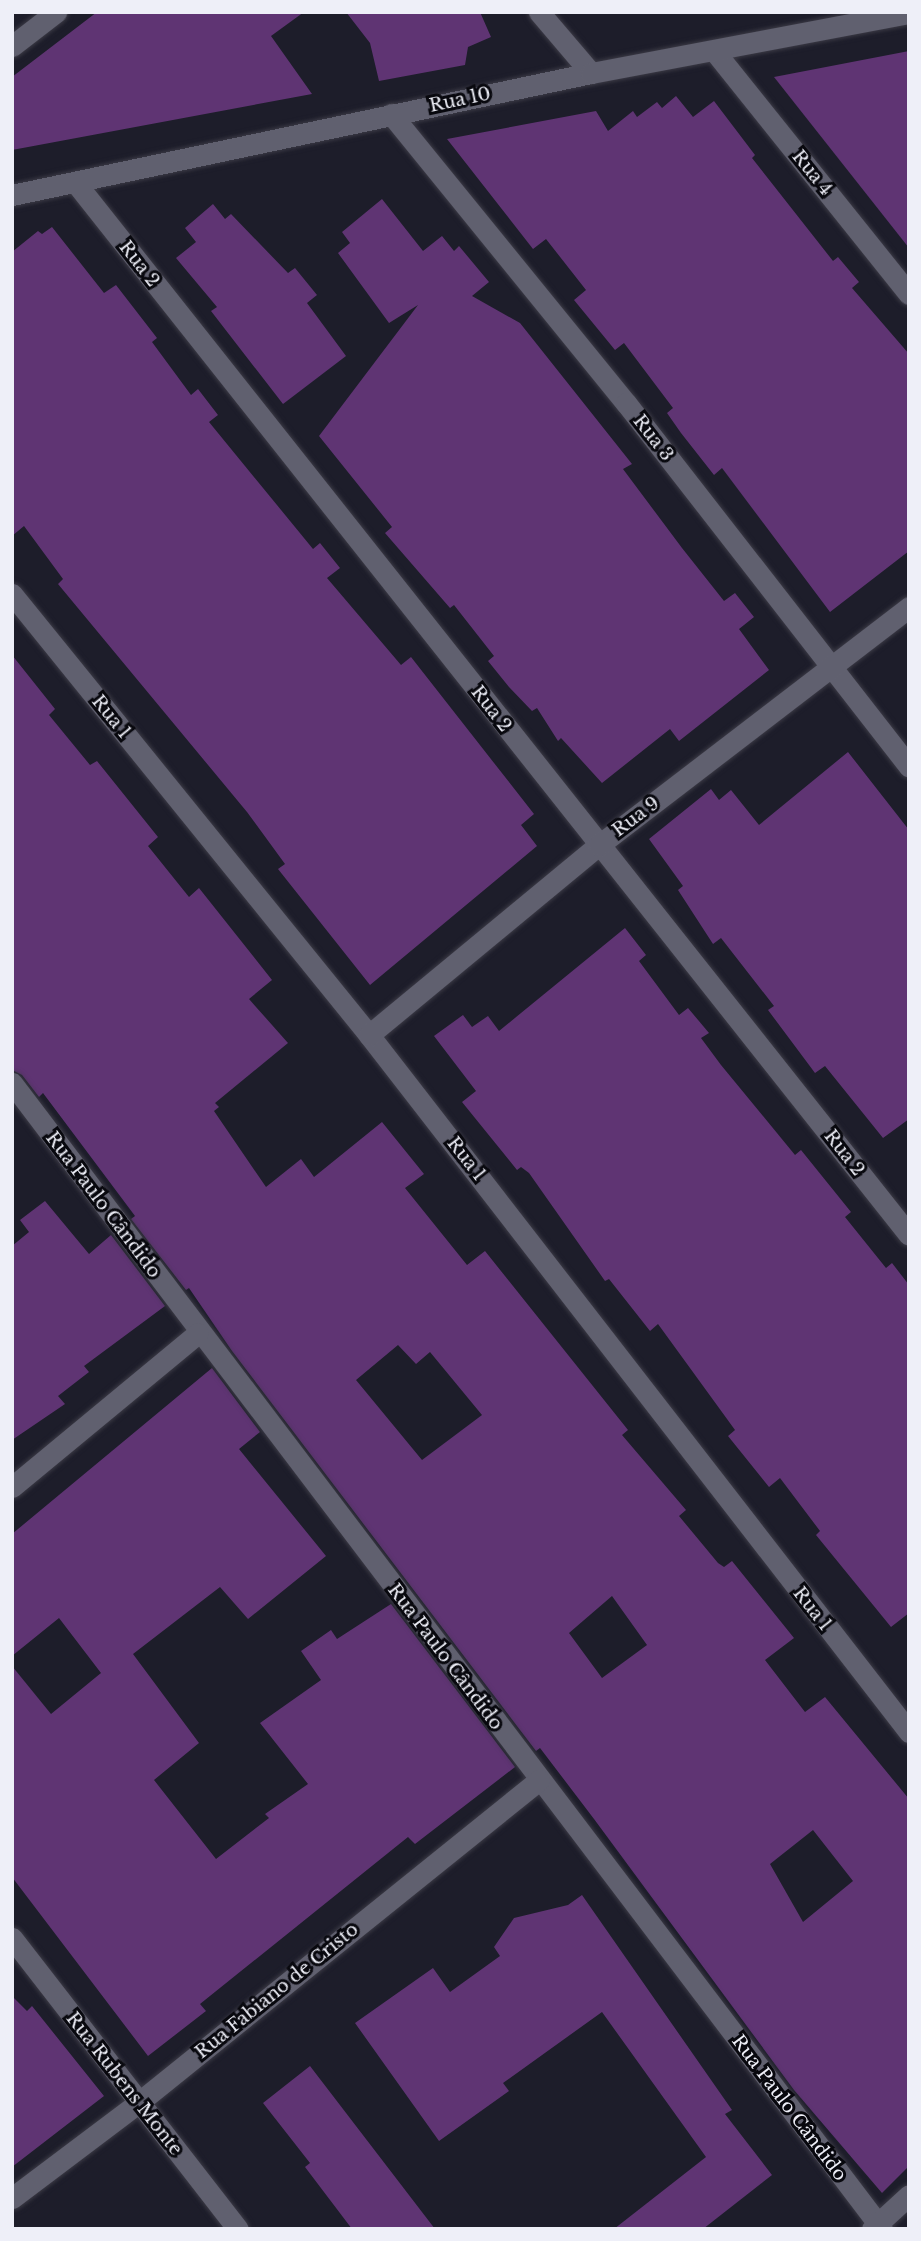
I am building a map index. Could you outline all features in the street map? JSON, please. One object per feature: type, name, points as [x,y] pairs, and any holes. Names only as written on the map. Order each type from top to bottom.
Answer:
[{"type":"street","points":[[12,46],[56,12]]},
{"type":"street","points":[[540,12],[590,73]]},
{"type":"street","name":"Rua 10","points":[[16,191],[75,182],[590,73],[715,52],[909,13]]},
{"type":"street","name":"Rua 4","points":[[715,52],[909,294]]},
{"type":"street","name":"Rua 3","points":[[391,114],[617,393],[909,767]]},
{"type":"street","name":"Rua 2","points":[[75,182],[909,1235]]},
{"type":"street","name":"Rua 1","points":[[12,594],[369,1035],[909,1732]]},
{"type":"street","name":"Rua 9","points":[[369,1035],[599,845],[909,607]]},
{"type":"street","name":"Rua Paulo Cândido","points":[[12,1083],[198,1333],[877,2227]]},
{"type":"street","points":[[12,1487],[198,1333]]},
{"type":"street","name":"Rua Fabiano de Cristo","points":[[12,2198],[138,2103],[539,1780]]},
{"type":"street","name":"Rua Rubens Monte","points":[[12,1938],[238,2229]]},
{"type":"street","points":[[877,2227],[909,2195]]},
{"type":"building","points":[[97,12],[304,12],[271,36],[312,94],[12,150],[12,77]]},
{"type":"building","points":[[346,12],[480,12],[491,37],[468,47],[465,65],[379,81],[370,43]]},
{"type":"building","points":[[909,51],[909,248],[774,77]]},
{"type":"building","points":[[676,96],[693,117],[714,101],[755,155],[752,158],[833,261],[838,257],[859,282],[852,288],[909,354],[909,551],[830,612],[722,468],[714,475],[681,433],[667,413],[673,408],[624,343],[615,350],[574,300],[586,290],[546,239],[533,249],[447,139],[596,111],[608,131],[633,111],[637,117],[657,102],[662,108]]},
{"type":"building","points":[[382,199],[423,251],[442,236],[454,251],[459,246],[489,282],[472,296],[520,323],[632,464],[623,469],[724,601],[735,593],[754,617],[739,629],[769,670],[679,741],[670,729],[602,783],[561,738],[558,741],[537,708],[532,711],[509,687],[488,661],[494,656],[454,605],[450,608],[385,533],[392,527],[319,436],[418,305],[389,323],[338,253],[350,243],[342,232]]},
{"type":"building","points":[[213,204],[225,219],[231,214],[288,273],[295,268],[317,295],[307,303],[346,356],[283,404],[211,311],[217,307],[176,258],[196,242],[185,228]]},
{"type":"building","points":[[52,227],[104,293],[116,285],[157,338],[152,342],[191,395],[198,389],[218,415],[209,422],[313,549],[320,543],[340,568],[327,578],[401,665],[411,657],[534,814],[521,825],[537,846],[370,985],[278,869],[285,864],[247,812],[58,584],[63,579],[24,526],[12,536],[12,252],[38,231],[42,234]]},
{"type":"building","points":[[12,655],[55,709],[49,715],[90,765],[97,761],[158,837],[148,846],[189,897],[199,888],[272,980],[249,999],[288,1043],[215,1103],[219,1107],[214,1111],[266,1187],[301,1159],[314,1177],[382,1122],[424,1174],[405,1188],[467,1265],[485,1251],[628,1430],[622,1435],[686,1510],[679,1516],[718,1563],[724,1567],[732,1561],[794,1638],[765,1660],[805,1712],[825,1697],[909,1799],[909,2166],[882,2193],[794,2090],[540,1748],[536,1751],[232,1351],[189,1288],[186,1290],[131,1219],[135,1216],[43,1093],[39,1097],[22,1075],[12,1070]],"holes":[[[398,1345],[416,1364],[430,1352],[482,1415],[422,1460],[356,1380]],[[612,1596],[647,1645],[602,1678],[569,1633]],[[813,1830],[853,1881],[803,1922],[770,1864]]]},
{"type":"building","points":[[848,752],[909,830],[909,1119],[883,1138],[825,1066],[815,1073],[768,1010],[774,1006],[721,938],[713,944],[678,890],[683,886],[649,839],[711,789],[719,800],[731,790],[759,825]]},
{"type":"building","points":[[625,928],[646,955],[639,961],[679,1015],[688,1008],[709,1033],[701,1038],[721,1065],[795,1155],[801,1150],[851,1212],[845,1217],[886,1268],[892,1263],[909,1285],[909,1613],[891,1627],[816,1535],[820,1531],[780,1478],[769,1487],[728,1436],[735,1430],[658,1324],[650,1331],[609,1279],[605,1281],[529,1173],[521,1167],[517,1170],[462,1102],[476,1091],[434,1036],[463,1015],[472,1027],[488,1016],[499,1031]]},
{"type":"building","points":[[45,1201],[89,1254],[111,1235],[165,1306],[84,1366],[89,1372],[58,1396],[65,1404],[12,1440],[12,1246],[29,1232],[20,1220]]},
{"type":"building","points":[[212,1368],[260,1432],[239,1449],[326,1556],[248,1619],[220,1587],[133,1654],[199,1743],[154,1780],[216,1859],[269,1818],[265,1814],[308,1784],[260,1723],[321,1680],[301,1651],[331,1630],[337,1639],[391,1604],[515,1767],[415,1844],[408,1837],[200,2004],[206,2011],[148,2056],[12,1877],[12,1666],[51,1714],[101,1673],[59,1618],[12,1656],[12,1534]]},
{"type":"building","points":[[582,1895],[732,2110],[725,2114],[772,2175],[703,2229],[614,2229],[706,2157],[602,2012],[503,2083],[509,2091],[439,2141],[355,2023],[433,1968],[450,1992],[500,1956],[494,1947],[514,1918],[568,1905]]},
{"type":"building","points":[[12,1996],[27,2011],[32,2006],[104,2096],[12,2167]]},
{"type":"building","points":[[310,2066],[435,2229],[352,2229],[305,2167],[310,2163],[263,2103]]}]
